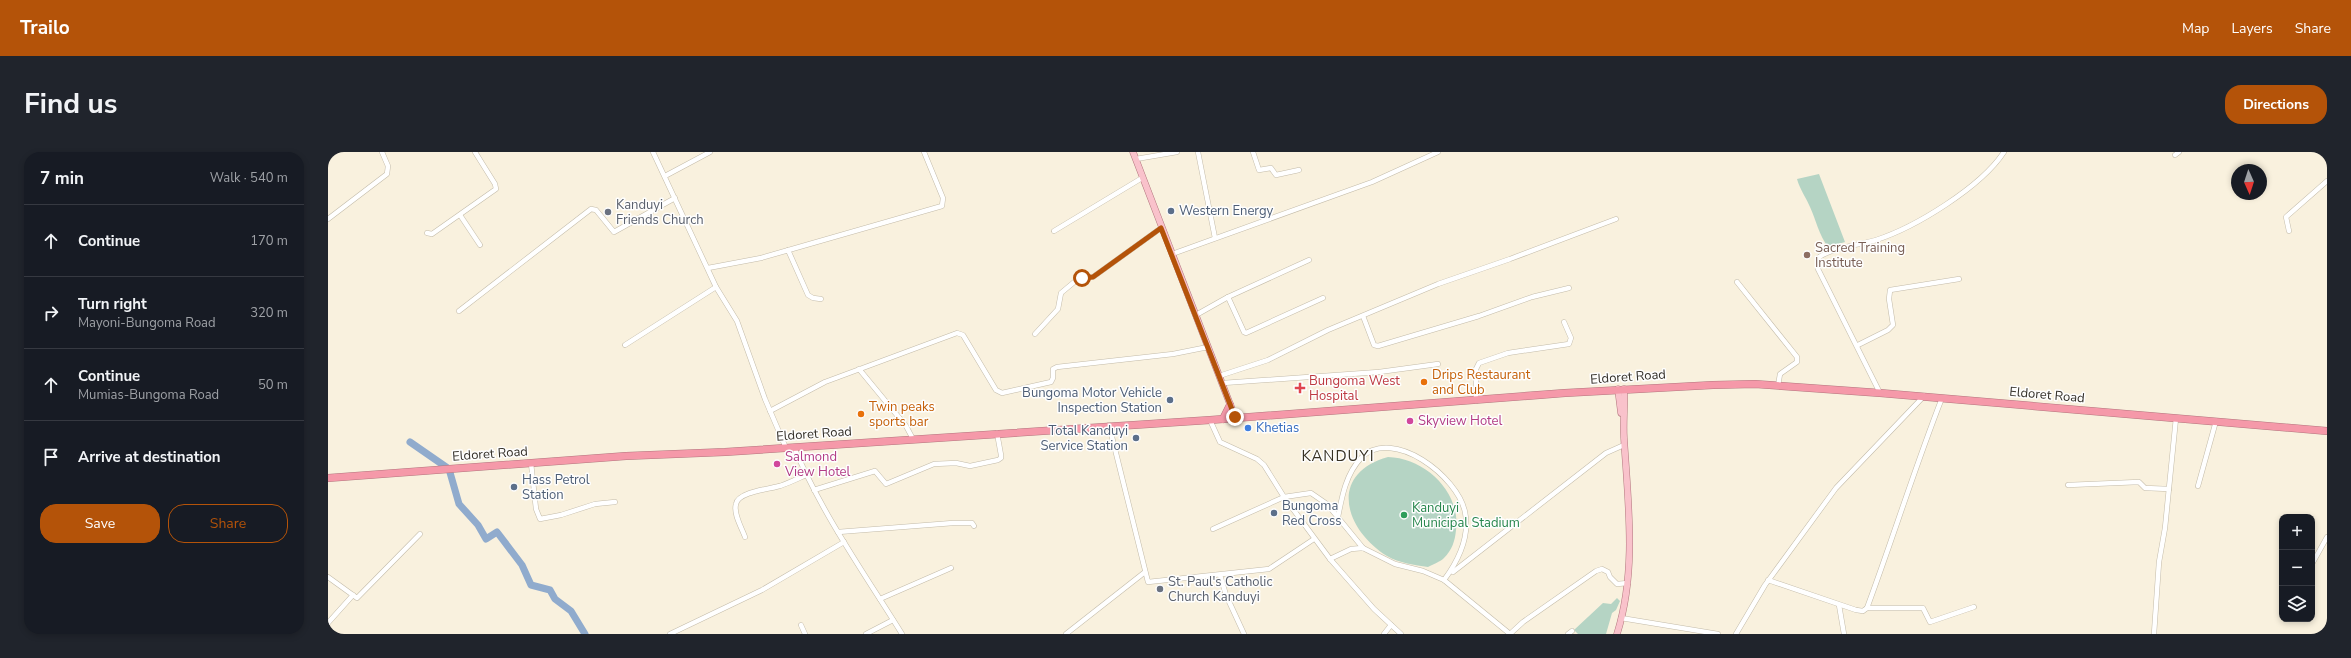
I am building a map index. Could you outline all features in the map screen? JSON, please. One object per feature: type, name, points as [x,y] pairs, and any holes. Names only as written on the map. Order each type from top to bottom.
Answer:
[{"type":"highway","name":"Eldoret Road","points":[[328,478],[531,463],[786,448],[1714,385],[1764,385],[1924,396],[2327,430]]},
{"type":"highway","points":[[1223,419],[1230,405]]},
{"type":"main road","points":[[1133,152],[1219,376],[1237,417]]},
{"type":"main road","points":[[1226,390],[1230,405],[1237,417]]},
{"type":"main road","points":[[1617,634],[1628,582],[1629,527],[1621,391]]},
{"type":"street","points":[[328,218],[387,174],[388,166],[382,152]]},
{"type":"street","points":[[427,233],[432,234],[496,188],[475,152]]},
{"type":"street","points":[[653,152],[716,287],[737,321],[770,411],[786,448]]},
{"type":"street","points":[[665,176],[710,152]]},
{"type":"street","points":[[708,268],[761,258],[942,206],[943,198],[924,152]]},
{"type":"street","points":[[1136,159],[1177,152]]},
{"type":"street","points":[[1198,152],[1215,238]]},
{"type":"street","points":[[1252,152],[1259,170],[1271,168],[1274,174],[1278,175],[1299,170]]},
{"type":"street","points":[[1172,254],[1372,182],[1438,152]]},
{"type":"street","points":[[1880,393],[1858,345],[1818,268],[1818,258],[1890,235],[1915,222],[1944,205],[1985,174],[2004,152]]},
{"type":"street","points":[[1054,231],[1142,178]]},
{"type":"street","points":[[2289,231],[2286,217],[2327,181]]},
{"type":"street","points":[[459,311],[591,209],[596,210],[614,232],[675,198]]},
{"type":"street","points":[[460,215],[480,245]]},
{"type":"street","points":[[1219,376],[1263,362],[1328,330],[1438,284],[1510,259],[1616,219]]},
{"type":"street","points":[[1035,334],[1058,309],[1060,295],[1079,278],[1093,277],[1161,228]]},
{"type":"street","points":[[788,250],[808,295],[813,298],[821,298]]},
{"type":"street","points":[[1196,315],[1228,297],[1309,260]]},
{"type":"street","points":[[1858,345],[1888,330],[1893,325],[1889,299],[1890,290],[1959,279]]},
{"type":"street","points":[[1737,282],[1797,357],[1797,362],[1780,374],[1778,386]]},
{"type":"street","points":[[625,345],[716,287]]},
{"type":"street","points":[[1364,316],[1374,345],[1378,346],[1479,316],[1532,297],[1569,288]]},
{"type":"street","points":[[1228,297],[1244,332],[1246,333],[1323,298]]},
{"type":"street","points":[[1476,400],[1476,369],[1479,363],[1508,353],[1569,344],[1571,338],[1564,322]]},
{"type":"street","points":[[770,411],[825,382],[959,333],[964,335],[996,390],[1006,393],[1050,382],[1053,378],[1053,369],[1057,367],[1173,354],[1208,347]]},
{"type":"street","points":[[1223,383],[1379,372],[1438,364]]},
{"type":"street","points":[[859,369],[906,426],[913,439]]},
{"type":"street","points":[[1736,634],[1768,580],[1836,488],[1924,396]]},
{"type":"street","points":[[1867,608],[1896,531],[1912,475],[1942,398]]},
{"type":"street","points":[[2154,634],[2159,562],[2169,489],[2176,418]]},
{"type":"street","points":[[1210,420],[1220,442],[1257,459],[1264,465],[1284,497],[1330,559],[1401,634]]},
{"type":"street","points":[[2198,486],[2216,421]]},
{"type":"street","points":[[1109,425],[1148,582],[1269,569],[1314,539]]},
{"type":"street","points":[[814,490],[875,472],[886,484],[934,464],[956,463],[970,466],[998,460],[1001,458],[1001,455],[997,433]]},
{"type":"street","points":[[1444,580],[1462,563],[1567,482],[1606,453],[1624,446]]},
{"type":"street","points":[[794,447],[806,475],[838,532],[902,634]]},
{"type":"street","points":[[1338,517],[1346,483],[1352,470],[1368,453],[1389,448],[1420,458],[1437,471],[1452,487],[1461,501],[1465,512],[1466,528],[1459,556],[1444,580]]},
{"type":"street","points":[[531,463],[536,509],[540,519],[561,515],[595,504],[615,502]]},
{"type":"street","points":[[745,537],[735,510],[736,503],[739,499],[745,495],[779,486],[806,475]]},
{"type":"street","points":[[2068,485],[2139,482],[2145,488],[2169,489]]},
{"type":"street","points":[[1213,529],[1284,497],[1311,493],[1327,504],[1363,548],[1395,564],[1423,571],[1444,580],[1510,634],[1523,622],[1596,571],[1602,569],[1608,572],[1610,577],[1617,584],[1628,582]]},
{"type":"street","points":[[838,532],[953,523],[972,523],[974,526]]},
{"type":"street","points":[[328,577],[357,598],[420,534]]},
{"type":"street","points":[[2315,559],[2327,537]]},
{"type":"street","points":[[670,634],[762,590],[844,542]]},
{"type":"street","points":[[1330,559],[1351,549],[1363,548]]},
{"type":"street","points":[[880,599],[951,568]]},
{"type":"street","points":[[1066,634],[1145,572]]},
{"type":"street","points":[[1220,575],[1226,595],[1244,634]]},
{"type":"street","points":[[1768,580],[1860,611],[1867,608],[1923,608],[1930,622],[1974,607]]},
{"type":"street","points":[[328,623],[353,596]]},
{"type":"street","points":[[1839,605],[1844,634]]},
{"type":"street","points":[[1621,618],[1718,634]]},
{"type":"street","points":[[866,634],[893,620]]},
{"type":"street","points":[[1384,634],[1391,625]]},
{"type":"street","points":[[802,626],[805,634]]},
{"type":"green space","points":[[1819,174],[1845,242],[1828,247],[1797,179]]},
{"type":"green space","name":"Kanduyi Municipal Stadium","points":[[1388,457],[1415,463],[1427,471],[1438,480],[1446,490],[1453,503],[1456,516],[1456,530],[1453,545],[1444,558],[1428,567],[1402,562],[1387,556],[1372,545],[1361,532],[1353,517],[1349,503],[1350,489],[1356,476],[1369,465]]},
{"type":"green space","points":[[1617,598],[1620,601],[1616,610],[1612,613],[1606,634],[1578,634],[1574,630],[1603,603],[1611,604]]},
{"type":"waterway","points":[[410,442],[449,469],[459,504],[478,525],[486,539],[497,532],[522,565],[531,585],[550,590],[555,599],[571,611],[585,634]]},
{"type":"place","name":"Western Energy","points":[[1171,211]]},
{"type":"place","name":"Kanduyi Friends Church","points":[[608,212]]},
{"type":"place","name":"Sacred Training Institute","points":[[1807,255]]},
{"type":"place","name":"Drips Restaurant and Club","points":[[1424,382]]},
{"type":"place","name":"Bungoma West Hospital","points":[[1300,388]]},
{"type":"place","name":"Bungoma Motor Vehicle Inspection Station","points":[[1170,400]]},
{"type":"place","name":"Twin peaks sports bar","points":[[861,414]]},
{"type":"place","name":"Skyview Hotel","points":[[1410,421]]},
{"type":"place","name":"Khetias","points":[[1248,428]]},
{"type":"place","name":"Total Kanduyi Service Station","points":[[1136,438]]},
{"type":"place","name":"Salmond View Hotel","points":[[777,464]]},
{"type":"place","name":"Hass Petrol Station","points":[[514,487]]},
{"type":"place","name":"Bungoma Red Cross","points":[[1274,513]]},
{"type":"place","name":"Kanduyi Municipal Stadium","points":[[1404,515]]},
{"type":"place","name":"St. Paul's Catholic Church Kanduyi","points":[[1160,589]]},
{"type":"district","name":"KANDUYI","points":[[1338,456]]},
{"type":"route","points":[[1082,278],[1093,277],[1117,260],[1137,243],[1161,228],[1219,376],[1226,390],[1229,403],[1235,417]]}]
